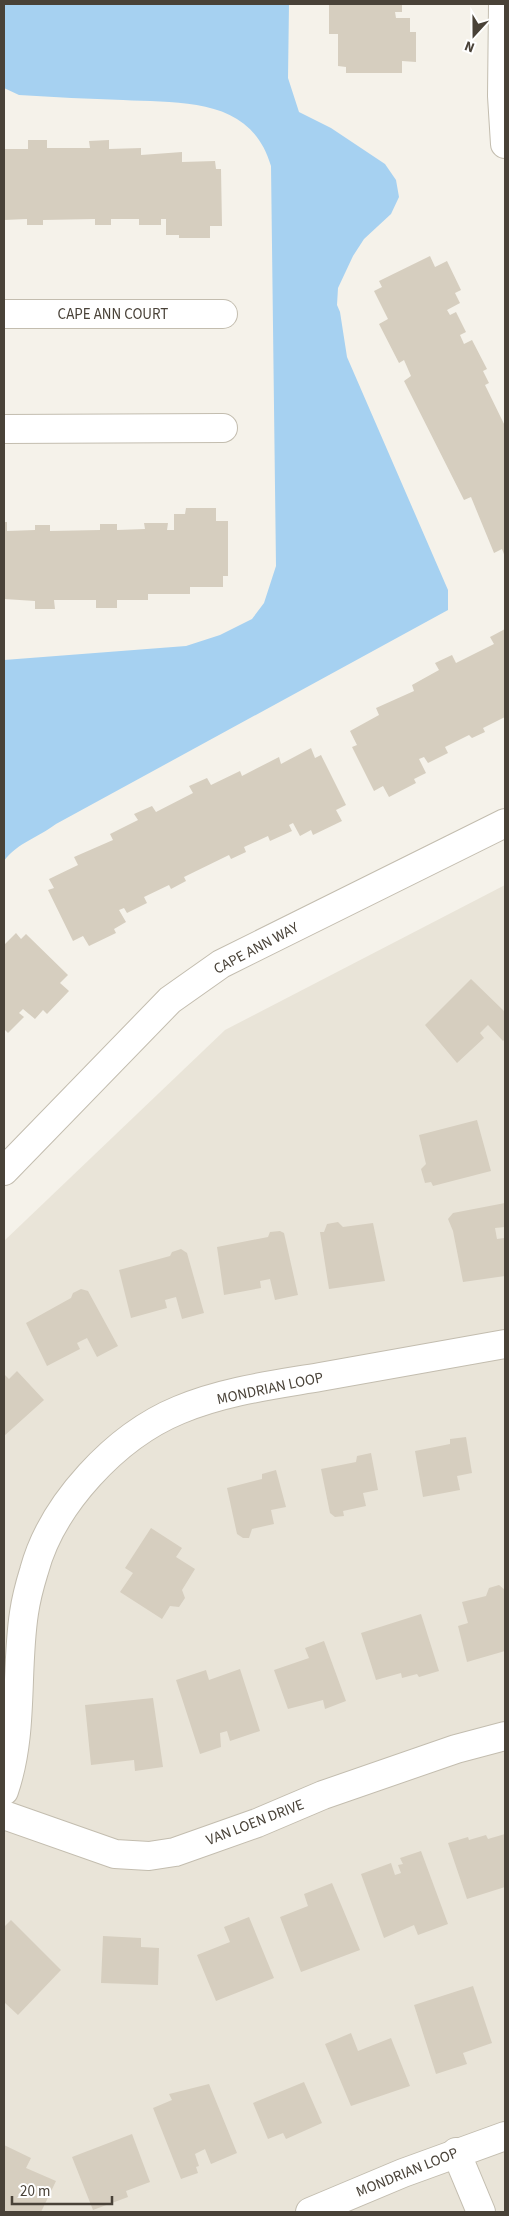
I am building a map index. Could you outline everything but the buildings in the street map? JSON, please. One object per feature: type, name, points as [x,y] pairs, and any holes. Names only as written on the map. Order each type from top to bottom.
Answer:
[{"type":"street","points":[[503,4],[505,144]]},
{"type":"street","name":"CAPE ANN COURT","points":[[4,314],[223,314]]},
{"type":"street","points":[[4,428],[223,428]]},
{"type":"street","name":"CAPE ANN WAY","points":[[4,1171],[170,1000],[221,964],[505,823]]},
{"type":"street","name":"MONDRIAN LOOP","points":[[4,1791],[10,1774],[17,1730],[24,1613],[34,1568],[53,1526],[78,1488],[110,1454],[147,1427],[179,1410],[244,1390],[505,1344]]},
{"type":"street","name":"VAN LOEN DRIVE","points":[[4,1815],[115,1854],[149,1856],[166,1853],[258,1823],[323,1795],[456,1749],[505,1736]]},
{"type":"street","name":"MONDRIAN LOOP","points":[[310,2212],[456,2152],[505,2136]]},
{"type":"street","points":[[456,2152],[481,2212]]},
{"type":"shaded area","points":[[505,885],[505,2212],[4,2212],[4,1241],[225,1030]]},
{"type":"water","points":[[4,4],[289,4],[288,78],[299,112],[331,128],[385,164],[396,180],[399,197],[391,214],[364,239],[353,256],[338,288],[337,305],[340,312],[347,357],[448,590],[448,610],[56,824],[15,849],[4,861],[4,660],[186,646],[220,635],[252,619],[264,603],[276,566],[271,166],[261,143],[248,127],[231,116],[212,108],[168,102],[19,95],[4,88]]}]
